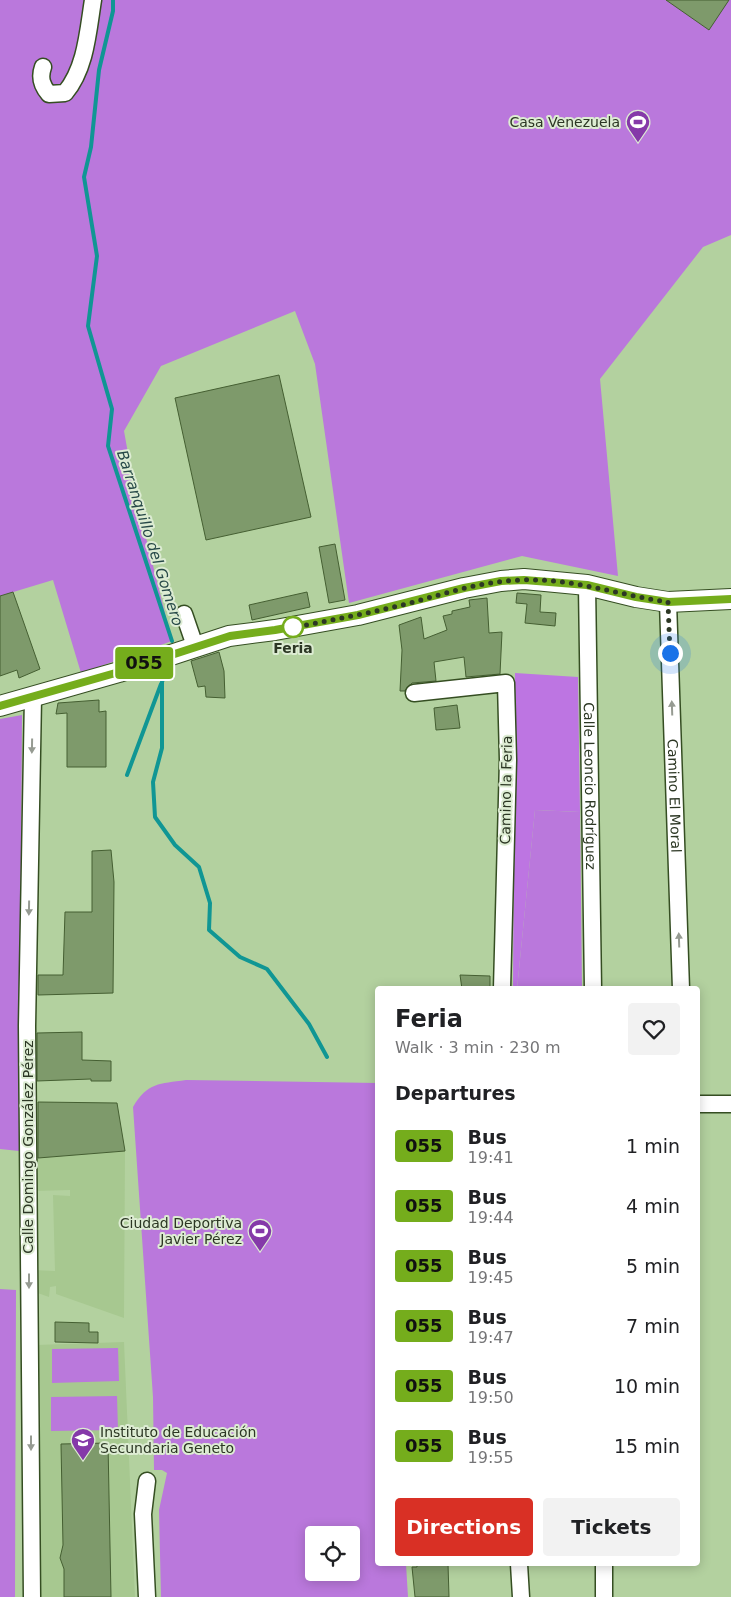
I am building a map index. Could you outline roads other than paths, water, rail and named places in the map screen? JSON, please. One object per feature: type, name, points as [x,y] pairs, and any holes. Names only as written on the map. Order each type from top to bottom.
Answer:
[{"type":"main road","points":[[0,706],[119,672],[230,636],[358,615],[464,588],[501,581],[524,580],[587,585],[636,597],[668,602],[731,599]]},
{"type":"street","points":[[43,67],[40,75],[44,88],[49,94],[56,96],[65,93],[72,85],[84,54],[93,0]]},
{"type":"street","name":"Calle Leoncio Rodríguez","points":[[587,585],[593,986]]},
{"type":"street","name":"Camino El Moral","points":[[668,602],[681,986]]},
{"type":"street","points":[[184,614],[195,646]]},
{"type":"street","name":"Camino la Feria","points":[[414,693],[506,684],[508,760],[502,986]]},
{"type":"street","name":"Calle Domingo González Pérez","points":[[32,1597],[27,1026],[33,697]]},
{"type":"street","points":[[700,1104],[731,1104]]},
{"type":"street","points":[[147,1481],[143,1514],[147,1597]]},
{"type":"street","points":[[519,1566],[521,1597]]},
{"type":"street","points":[[604,1566],[604,1597]]},
{"type":"waterway","name":"Barranquillo del Gomero","points":[[113,0],[113,11],[99,70],[91,147],[84,177],[97,256],[88,326],[112,409],[108,446],[172,641]]},
{"type":"waterway","name":"Barranquillo del Gomero","points":[[167,668],[162,682],[162,748],[153,782],[155,817],[175,845],[199,867],[210,903],[209,930],[240,957],[267,969],[309,1024],[327,1057]]},
{"type":"waterway","points":[[127,775],[161,684]]},
{"type":"place","name":"Casa Venezuela","points":[[638,143]]},
{"type":"place","name":"Feria","points":[[293,627]]},
{"type":"place","name":"Ciudad Deportiva Javier Pérez","points":[[260,1252]]},
{"type":"place","name":"Instituto de Educación Secundaria Geneto","points":[[83,1461]]}]
